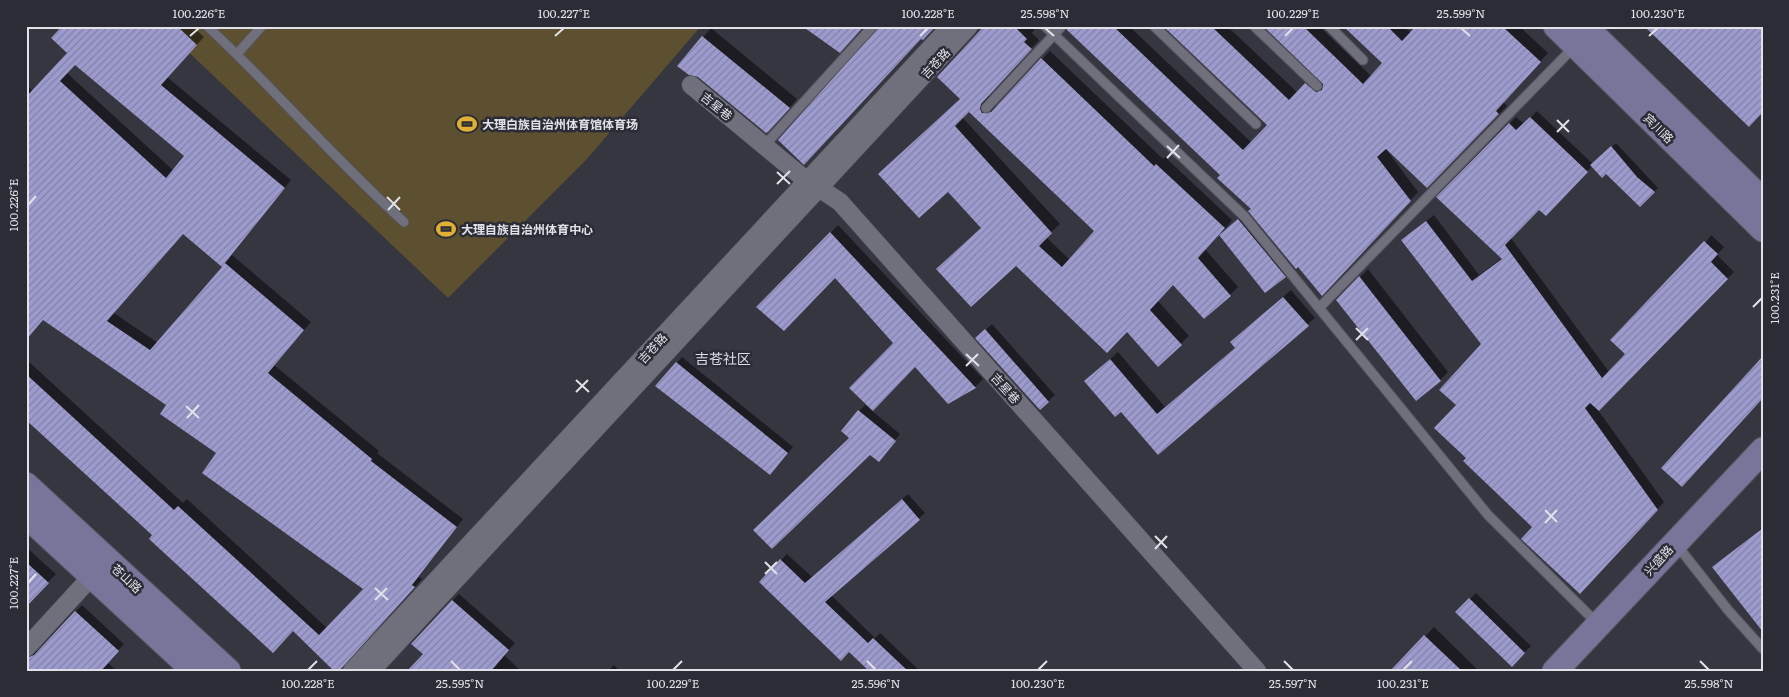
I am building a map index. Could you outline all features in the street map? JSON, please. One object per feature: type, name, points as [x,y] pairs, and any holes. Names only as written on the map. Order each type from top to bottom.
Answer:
[{"type":"main road","name":"宾川路","points":[[1556,26],[1580,36],[1763,201]]},
{"type":"main road","name":"宾川路","points":[[1580,36],[1763,229]]},
{"type":"main road","name":"兴盛路","points":[[1554,671],[1763,450]]},
{"type":"main road","name":"苍山路","points":[[26,485],[228,671]]},
{"type":"main road","name":"苍山路","points":[[26,515],[195,671]]},
{"type":"street","name":"吉苍路","points":[[371,671],[814,184],[951,26]]},
{"type":"street","name":"吉苍路","points":[[352,671],[814,184],[969,26]]},
{"type":"street","name":"吉星巷","points":[[692,85],[814,184],[840,202],[1257,671]]},
{"type":"street","points":[[26,648],[92,576]]},
{"type":"lane","points":[[207,26],[237,54],[355,178],[404,222]]},
{"type":"lane","points":[[237,54],[262,26]]},
{"type":"lane","points":[[765,145],[873,26]]},
{"type":"lane","points":[[1045,26],[1244,216],[1488,515],[1598,624]]},
{"type":"lane","points":[[986,108],[1062,26]]},
{"type":"lane","points":[[1154,26],[1256,124]]},
{"type":"lane","points":[[1254,26],[1317,86]]},
{"type":"lane","points":[[1329,26],[1363,60]]},
{"type":"lane","points":[[1320,307],[1580,36]]},
{"type":"lane","points":[[1674,542],[1728,610],[1763,649]]},
{"type":"shaded area","name":"大理自族自治州体育中心","points":[[161,26],[701,26],[586,160],[448,298]]},
{"type":"building","points":[[62,26],[177,26],[197,45],[161,85],[285,188],[225,263],[304,330],[268,373],[372,459],[371,461],[457,527],[412,585],[415,587],[339,671],[334,671],[293,631],[273,653],[149,539],[152,535],[26,420],[26,374],[174,510],[178,506],[319,635],[363,589],[202,473],[216,453],[160,414],[166,405],[43,320],[26,340],[26,97],[67,53],[51,38]],"holes":[[[75,65],[184,156],[166,178],[60,81]],[[183,234],[222,267],[150,350],[107,321]]]},
{"type":"building","points":[[802,26],[864,26],[840,53]]},
{"type":"building","points":[[879,26],[936,26],[923,40],[921,39],[804,165],[778,140]]},
{"type":"building","points":[[984,26],[1014,26],[1027,39],[1024,42],[1032,49],[981,104],[980,109],[982,113],[991,112],[1041,58],[1154,166],[1156,164],[1225,228],[1198,258],[1231,296],[1204,319],[1173,285],[1150,310],[1182,345],[1158,367],[1127,332],[1107,353],[1016,266],[971,307],[936,269],[981,228],[948,192],[919,218],[878,174],[960,99],[937,77]],"holes":[[[969,112],[1094,231],[1062,267],[1039,246],[1052,233],[955,126]]]},
{"type":"building","points":[[1068,26],[1113,26],[1243,150],[1267,125],[1163,26],[1211,26],[1289,100],[1305,83],[1316,92],[1322,90],[1323,84],[1263,26],[1303,26],[1363,84],[1382,63],[1343,26],[1387,26],[1402,41],[1416,26],[1502,26],[1541,62],[1496,111],[1499,114],[1427,188],[1386,149],[1377,157],[1411,201],[1322,296],[1298,267],[1296,269],[1248,211],[1251,209],[1217,178],[1220,175],[1067,30]]},
{"type":"building","points":[[1644,26],[1763,26],[1763,112],[1749,127]]},
{"type":"building","points":[[702,36],[790,108],[768,132],[766,133],[698,77],[689,75],[677,66]]},
{"type":"building","points":[[1530,117],[1588,172],[1546,216],[1539,210],[1505,245],[1602,378],[1625,354],[1610,340],[1704,241],[1718,254],[1711,262],[1728,279],[1599,411],[1590,403],[1585,408],[1658,510],[1580,594],[1521,539],[1532,527],[1463,461],[1466,458],[1434,428],[1456,405],[1439,390],[1481,344],[1401,240],[1426,221],[1472,281],[1502,259],[1436,197],[1509,123],[1516,130]]},
{"type":"building","points":[[1611,146],[1637,177],[1655,192],[1640,207],[1606,174],[1602,178],[1590,165]]},
{"type":"building","points":[[1238,219],[1286,277],[1265,293],[1219,235]]},
{"type":"building","points":[[830,232],[976,388],[948,404],[915,367],[873,411],[849,388],[893,343],[835,278],[784,331],[756,307]]},
{"type":"building","points":[[1359,276],[1441,381],[1416,401],[1336,300]]},
{"type":"building","points":[[1283,297],[1309,326],[1158,455],[1121,412],[1115,417],[1084,381],[1110,359],[1157,414],[1235,348],[1230,342]]},
{"type":"building","points":[[985,329],[1049,402],[1040,410],[975,338]]},
{"type":"building","points":[[1763,356],[1763,398],[1682,487],[1661,468]]},
{"type":"building","points":[[676,362],[788,453],[770,475],[655,386]]},
{"type":"building","points":[[858,410],[896,441],[879,462],[870,455],[772,549],[753,530],[849,438],[841,431]]},
{"type":"building","points":[[902,499],[920,520],[825,602],[868,643],[873,638],[908,671],[869,671],[849,652],[841,661],[759,582],[780,559],[805,583]]},
{"type":"building","points":[[1763,528],[1763,632],[1712,567]]},
{"type":"building","points":[[26,562],[49,583],[26,607]]},
{"type":"building","points":[[1469,598],[1525,653],[1512,667],[1455,612]]},
{"type":"building","points":[[452,600],[509,650],[491,671],[407,671],[423,654],[411,644]]},
{"type":"building","points":[[75,611],[119,651],[101,671],[26,671],[26,658],[34,655]]},
{"type":"building","points":[[1424,635],[1462,671],[1390,671]]},
{"type":"place","name":"大理白族自治州体育馆体育场","points":[[467,124]]},
{"type":"place","name":"大理自族自治州体育中心","points":[[446,229]]},
{"type":"district","name":"吉苍社区","points":[[723,358]]}]
